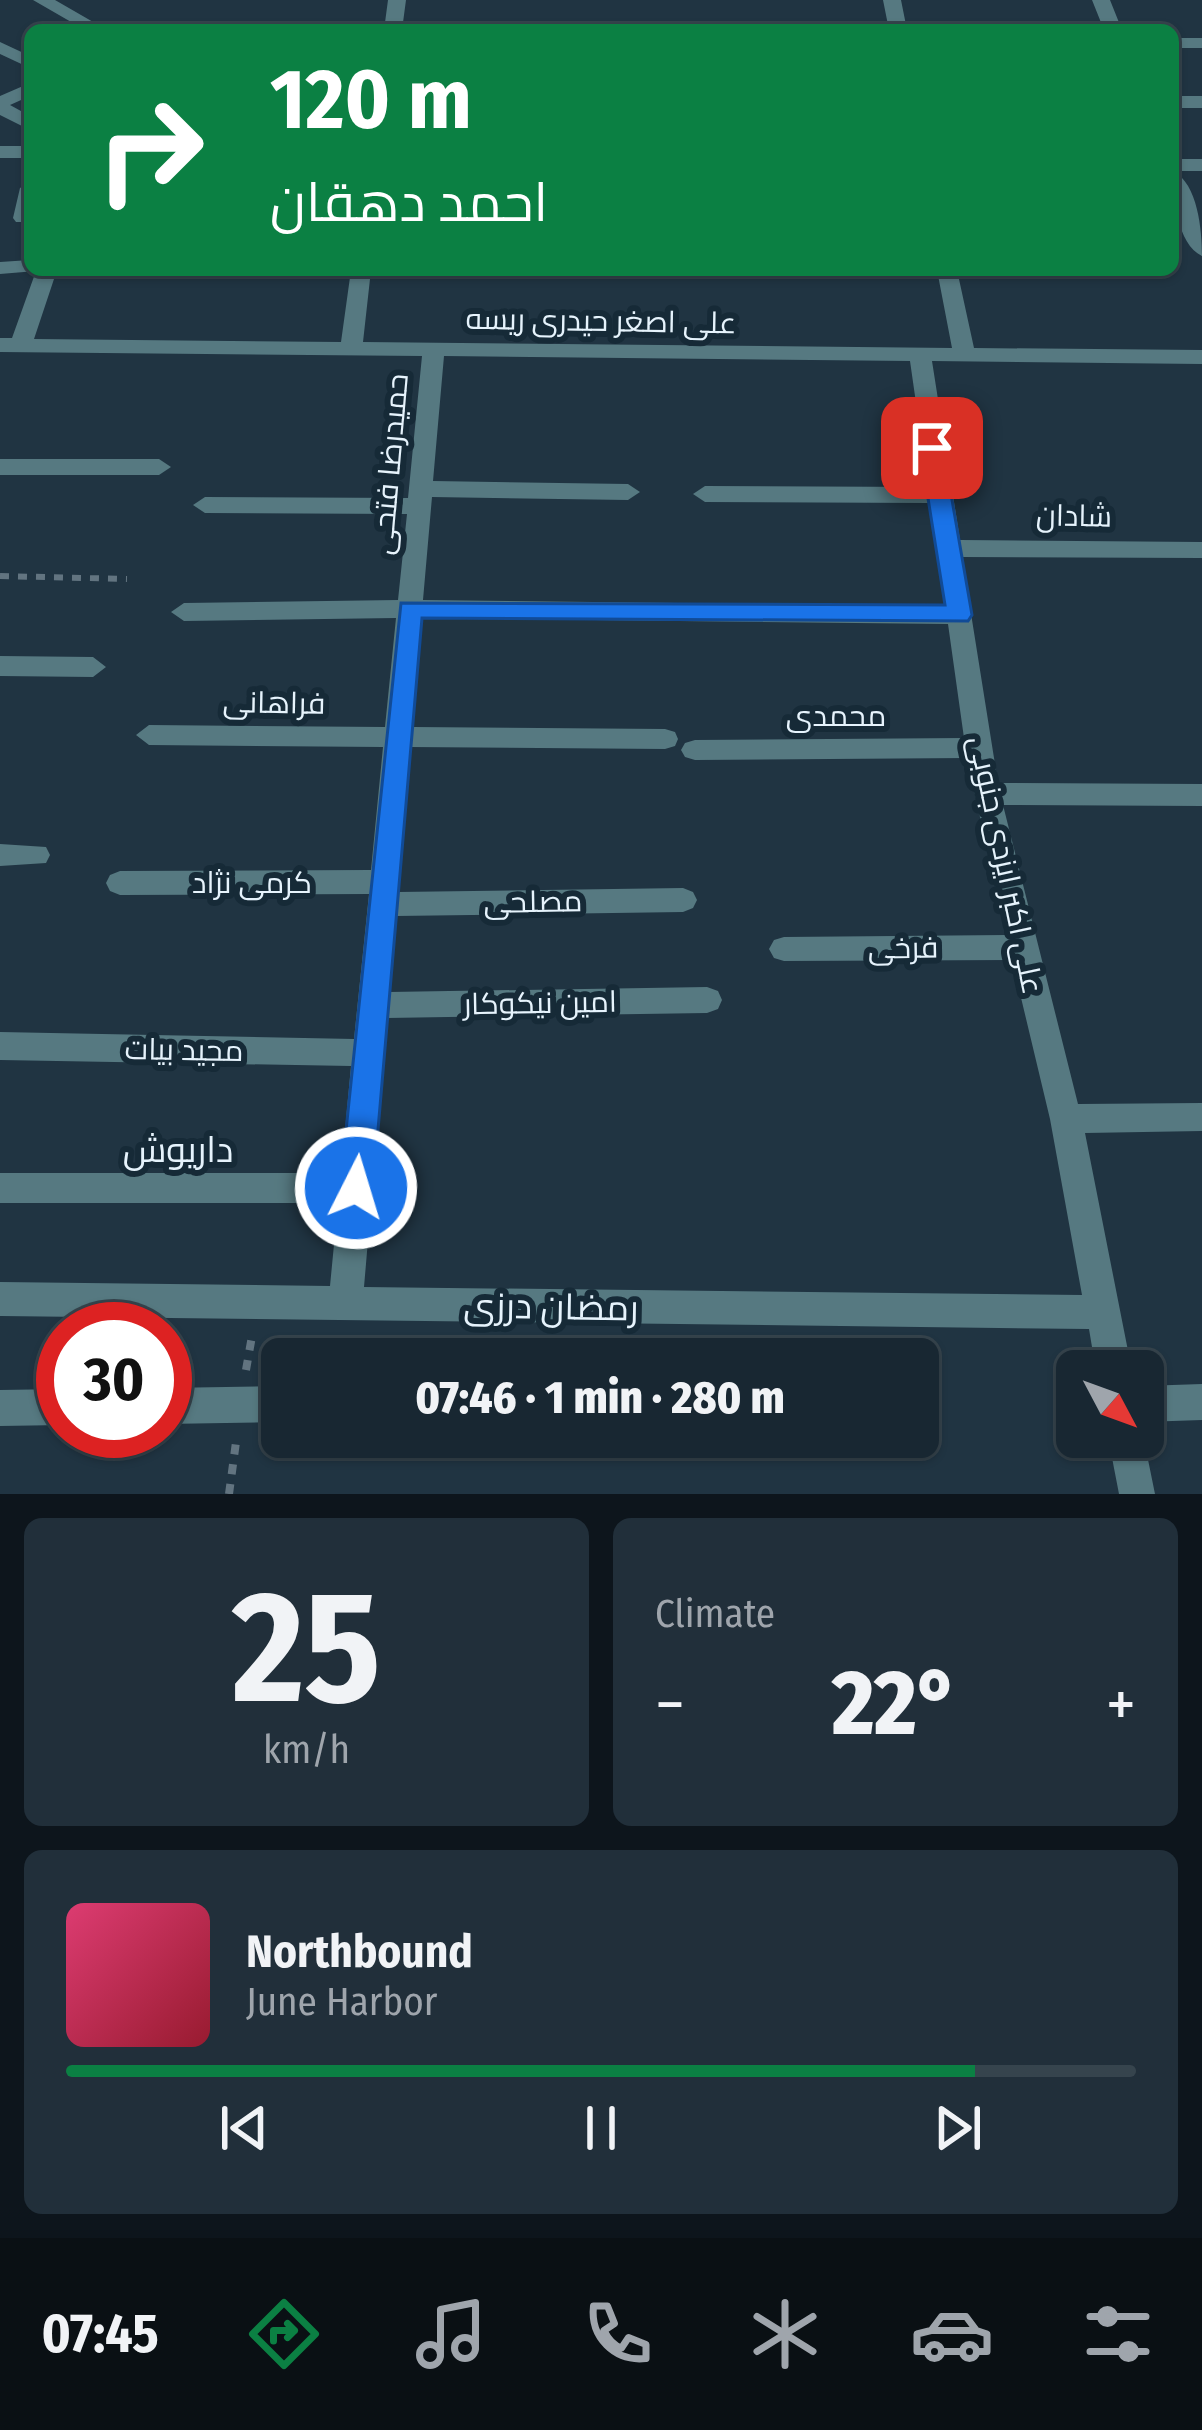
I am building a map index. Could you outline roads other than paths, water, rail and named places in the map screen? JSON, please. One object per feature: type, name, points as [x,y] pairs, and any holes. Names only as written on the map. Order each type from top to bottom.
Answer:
[{"type":"street","points":[[41,0],[87,24]]},
{"type":"street","points":[[1179,194],[1192,231]]},
{"type":"street","points":[[10,345],[44,276]]},
{"type":"street","points":[[351,349],[360,276]]},
{"type":"street","points":[[948,276],[964,355]]},
{"type":"street","name":"علی اصغر حیدری ریسه","points":[[10,345],[1202,357]]},
{"type":"street","name":"حمیدرضا فتحی","points":[[345,1303],[434,348]]},
{"type":"street","name":"علی اکبر ایزدی جنوبی","points":[[920,356],[986,794],[1066,1120],[1110,1350]]},
{"type":"street","points":[[0,466],[159,467]]},
{"type":"street","points":[[205,505],[628,491]]},
{"type":"street","points":[[705,494],[938,495]]},
{"type":"street","name":"شادان","points":[[946,548],[1202,550]]},
{"type":"street","points":[[184,613],[410,609],[959,615]]},
{"type":"street","points":[[0,667],[92,667]]},
{"type":"street","name":"فراهانی","points":[[149,735],[398,737]]},
{"type":"street","points":[[398,737],[665,739]]},
{"type":"street","name":"محمدی","points":[[695,750],[978,748]]},
{"type":"street","points":[[986,794],[1202,795]]},
{"type":"street","points":[[0,855],[36,855]]},
{"type":"street","name":"کرمی نژاد","points":[[120,883],[384,893]]},
{"type":"street","name":"مصلحی","points":[[384,893],[683,900]]},
{"type":"street","name":"فرخی","points":[[784,949],[1022,946]]},
{"type":"street","name":"امین نیکوکار","points":[[373,1005],[707,1000]]},
{"type":"street","name":"مجید بیات","points":[[0,1046],[369,1053]]},
{"type":"street","points":[[1066,1120],[1202,1118]]},
{"type":"street","name":"داریوش","points":[[0,1188],[356,1188]]},
{"type":"street","name":"رمضان درزی","points":[[0,1299],[1102,1312]]},
{"type":"street","points":[[1164,1403],[1202,1402]]},
{"type":"street","points":[[192,1406],[261,1404]]},
{"type":"street","points":[[0,1408],[36,1407]]},
{"type":"street","points":[[1130,1458],[1137,1494]]}]
